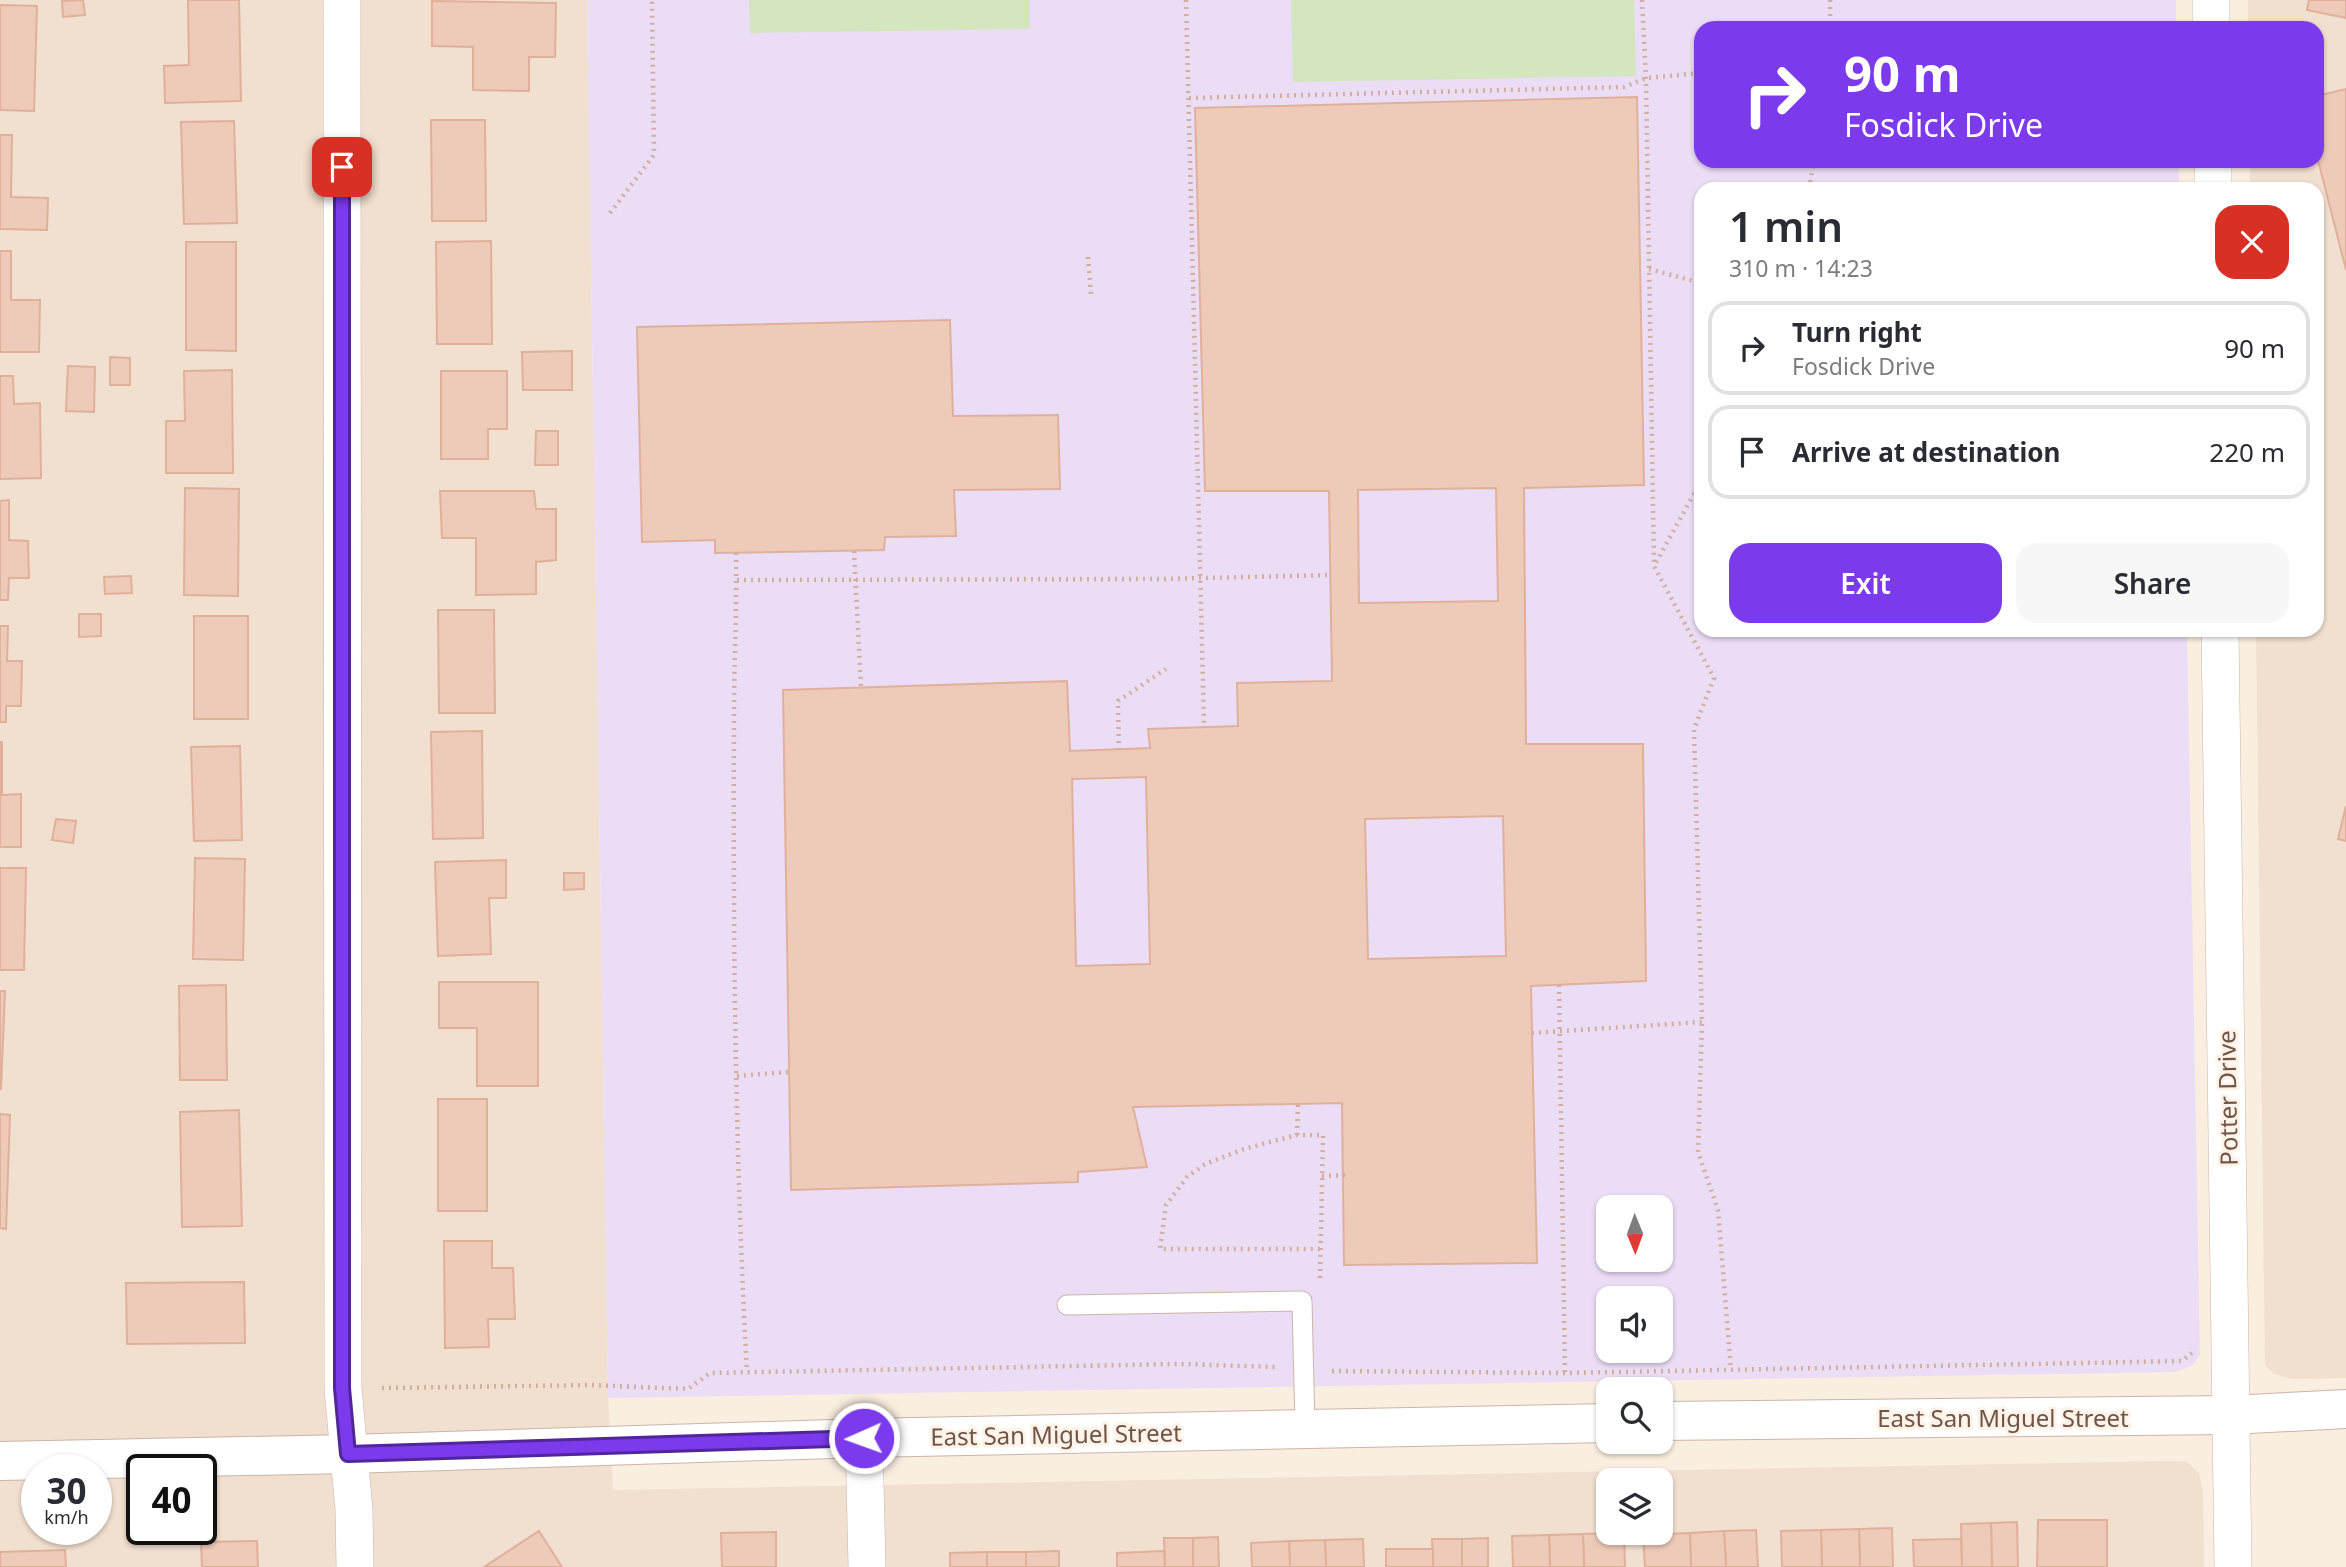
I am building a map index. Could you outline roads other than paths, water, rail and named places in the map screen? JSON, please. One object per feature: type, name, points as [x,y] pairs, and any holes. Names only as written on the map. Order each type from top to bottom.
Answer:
[{"type":"street","points":[[342,0],[342,1388],[354,1510],[355,1567]]},
{"type":"street","points":[[2211,0],[2211,21]]},
{"type":"street","name":"Potter Drive","points":[[2220,637],[2233,1567]]},
{"type":"street","name":"East San Miguel Street","points":[[1673,1421],[2231,1415],[2346,1409]]},
{"type":"street","name":"East San Miguel Street","points":[[0,1461],[348,1454],[864,1438],[1596,1423]]},
{"type":"street","points":[[864,1438],[867,1567]]},
{"type":"lane","points":[[1067,1305],[1302,1301],[1304,1429]]}]
